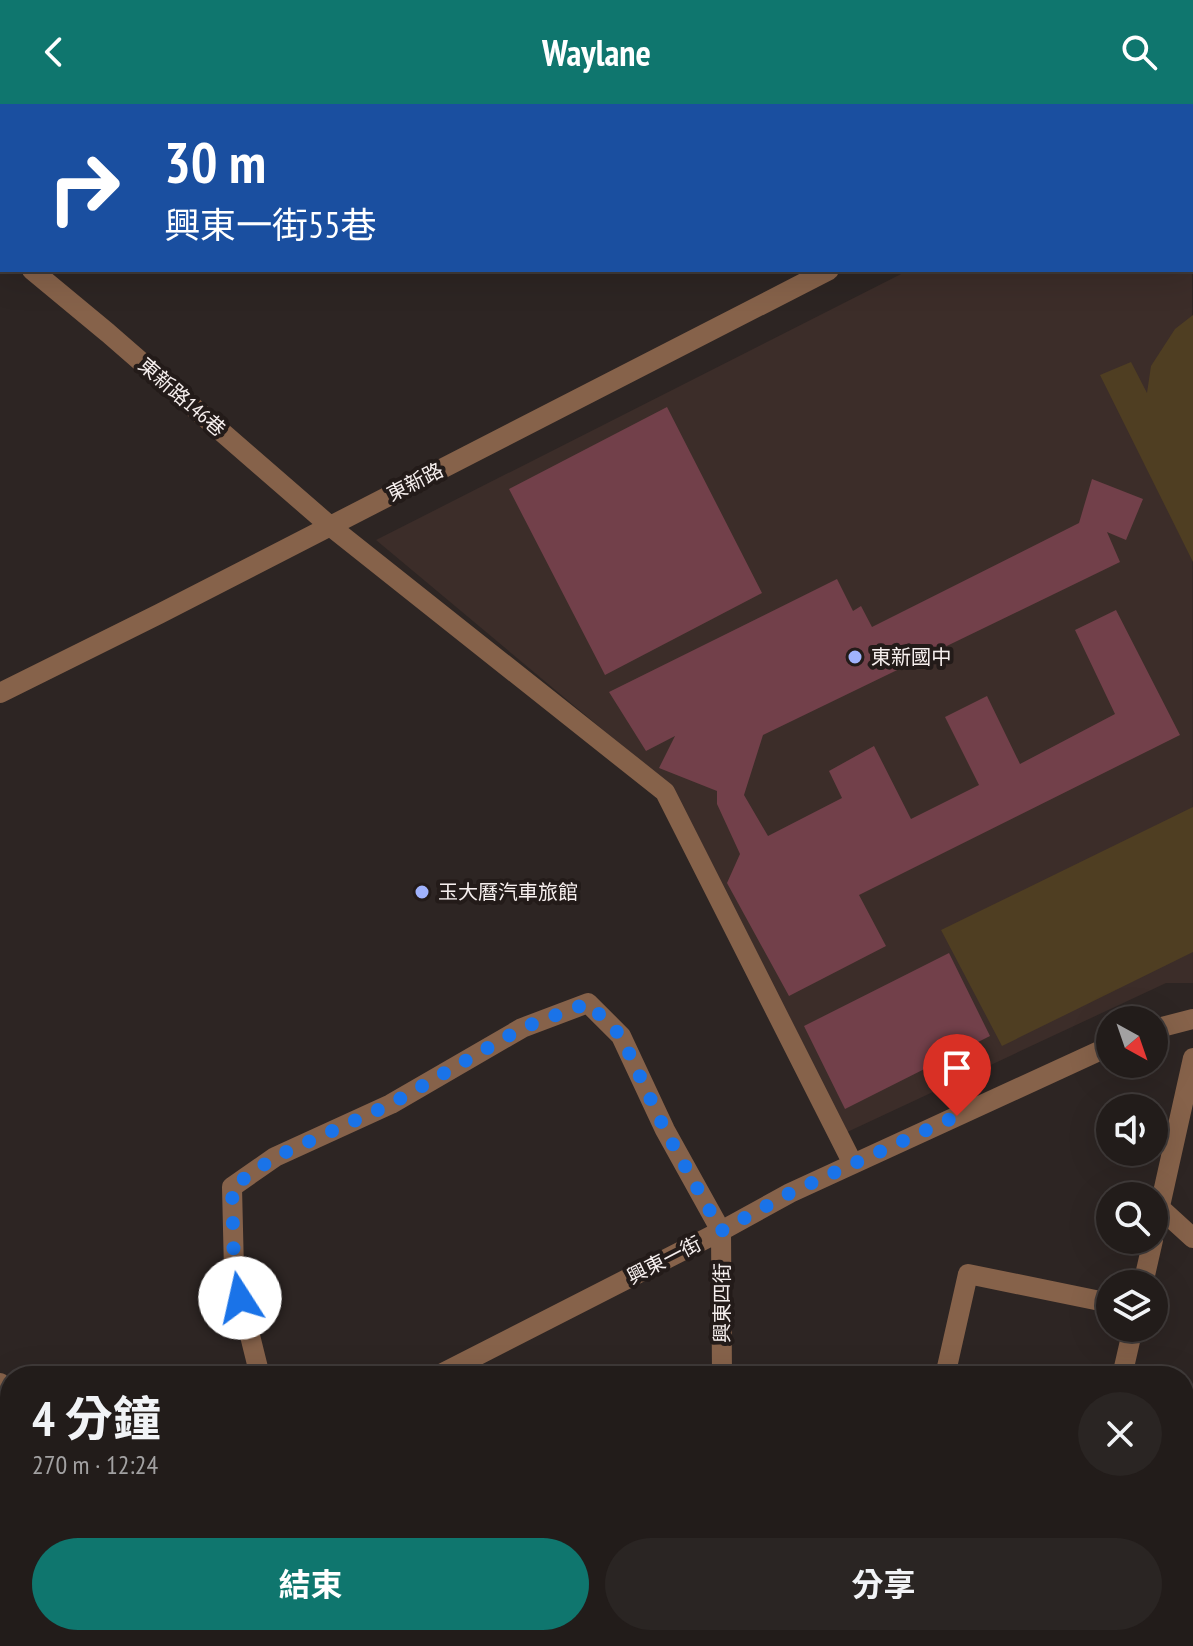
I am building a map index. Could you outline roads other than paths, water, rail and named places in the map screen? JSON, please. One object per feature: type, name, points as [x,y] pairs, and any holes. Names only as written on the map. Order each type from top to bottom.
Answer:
[{"type":"street","name":"東新路146巷","points":[[34,272],[330,526],[665,792],[853,1164]]},
{"type":"street","name":"東新路","points":[[0,693],[825,272]]},
{"type":"street","points":[[258,1366],[234,1271],[232,1187],[275,1157],[391,1104],[522,1028],[588,1003],[621,1036],[665,1130],[721,1231]]},
{"type":"street","points":[[1168,1025],[1193,1019]]},
{"type":"street","name":"興東一街","points":[[457,1366],[790,1193],[1096,1052]]},
{"type":"street","points":[[1166,1182],[1193,1058]]},
{"type":"street","points":[[1168,1215],[1193,1238]]},
{"type":"street","name":"興東四街","points":[[721,1231],[722,1366]]},
{"type":"street","points":[[947,1366],[968,1274],[1096,1300]]},
{"type":"street","points":[[1124,1366],[1130,1342]]},
{"type":"place","name":"東新國中","points":[[855,657]]},
{"type":"place","name":"玉大曆汽車旅館","points":[[422,892]]}]
